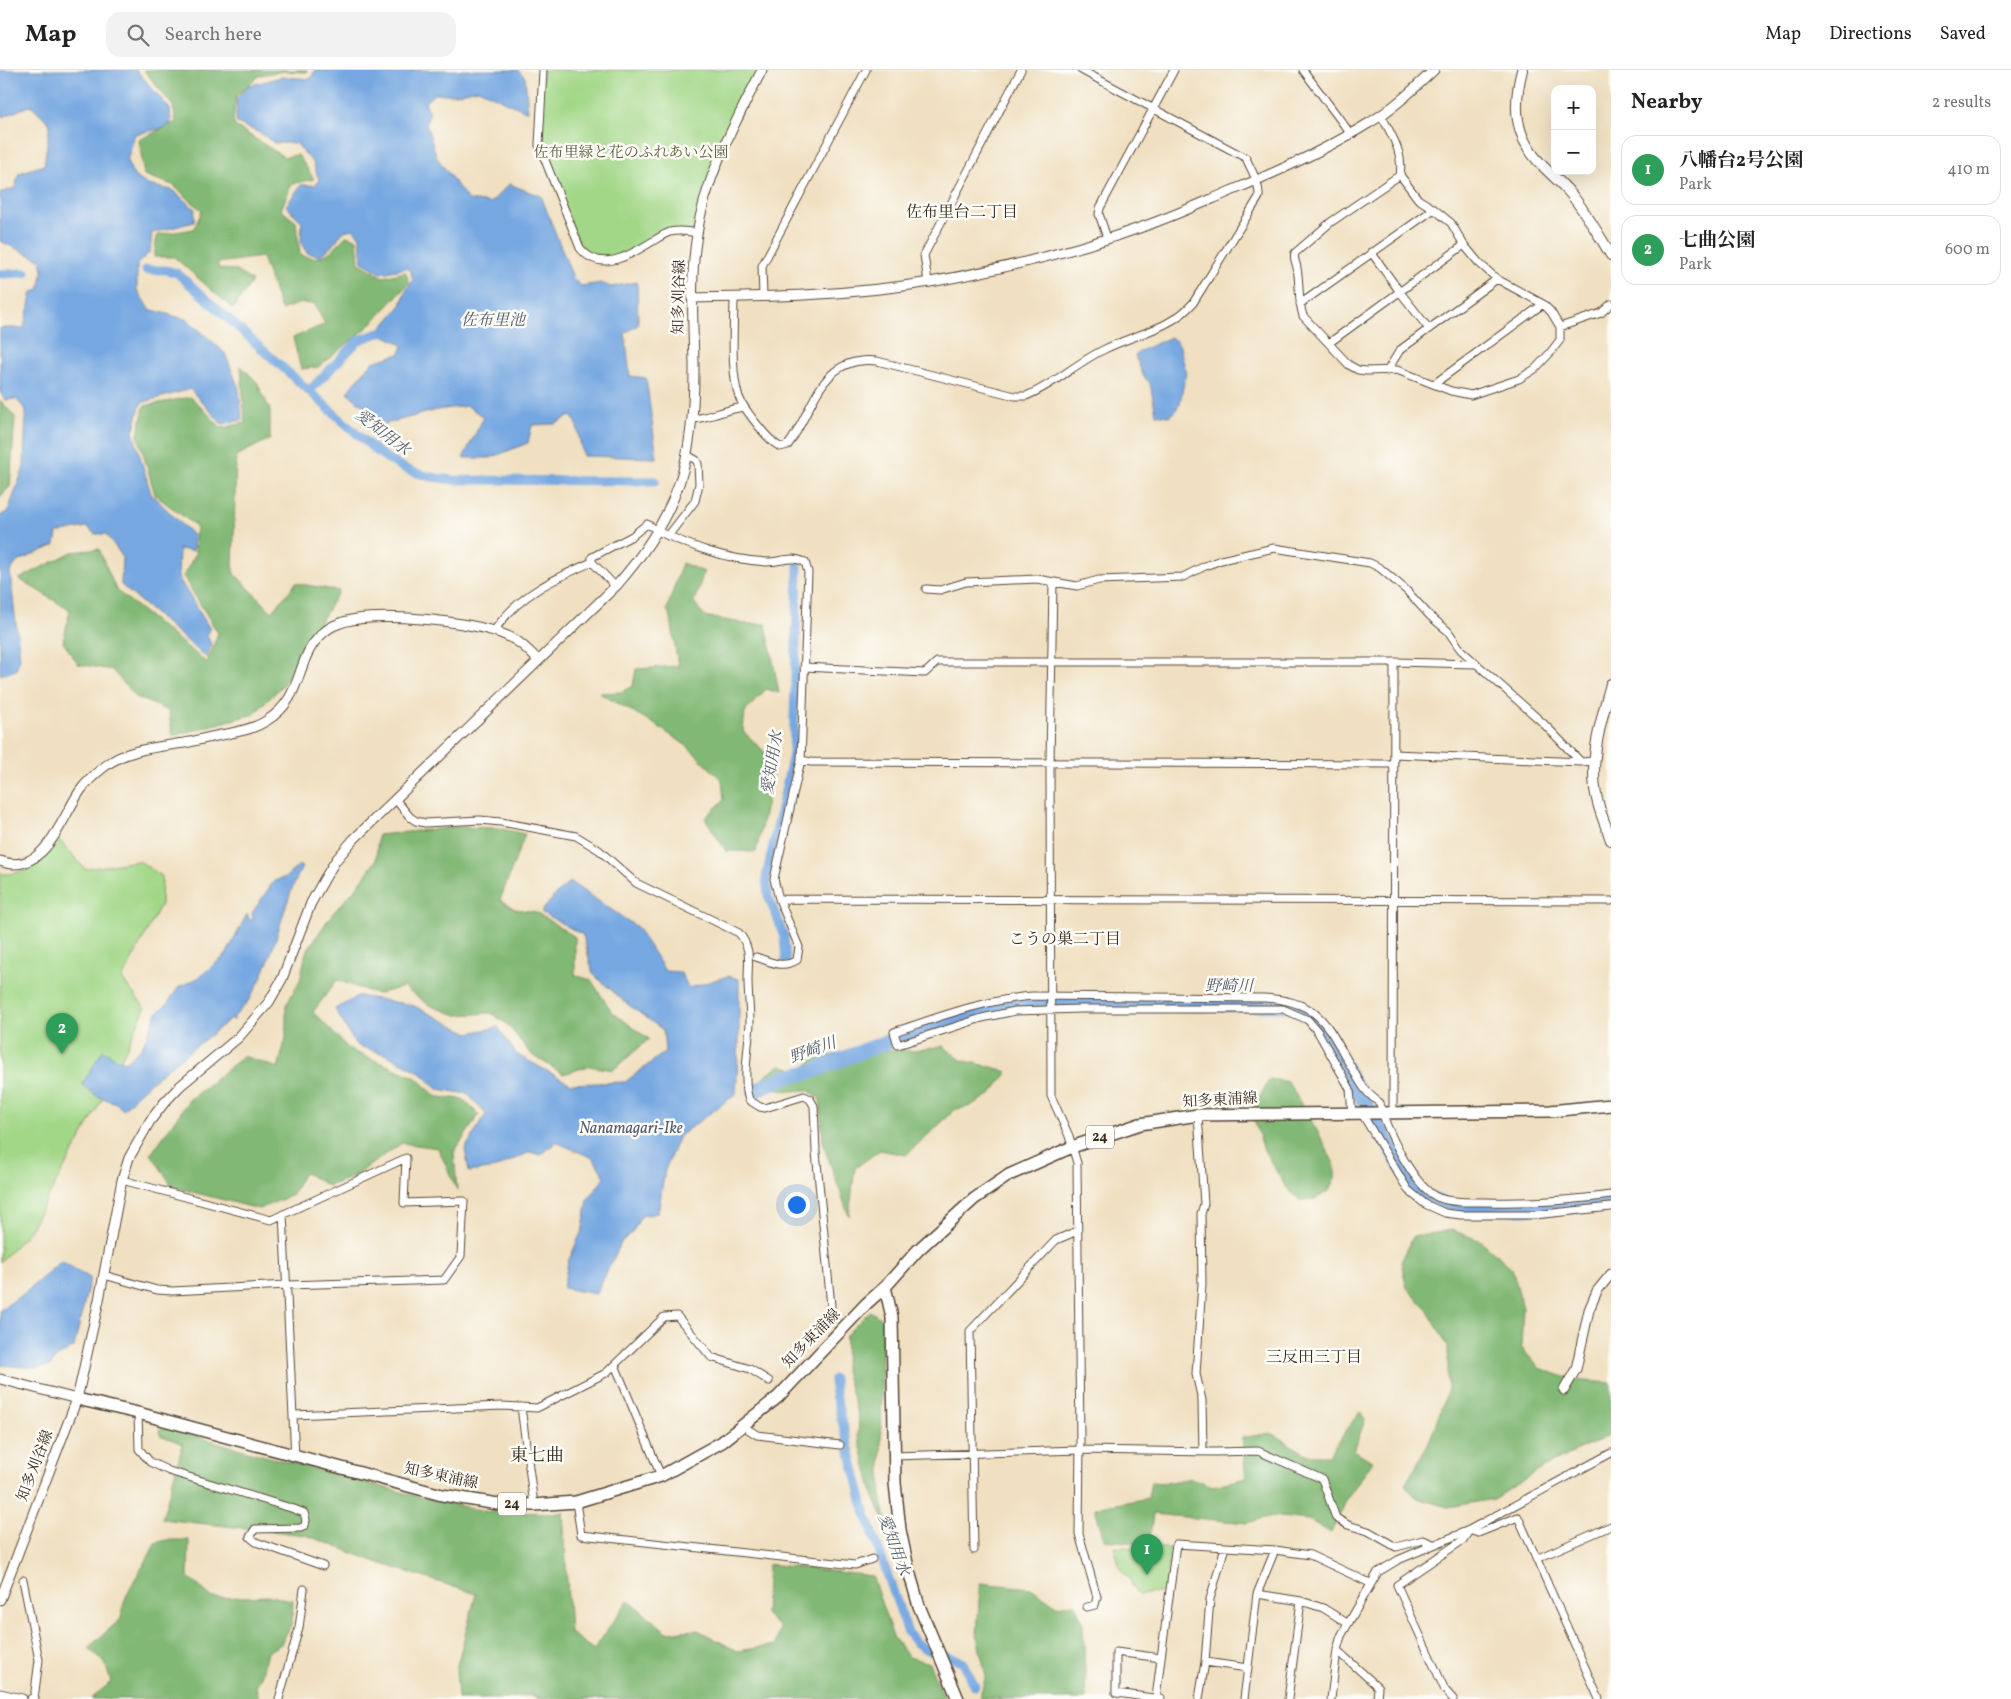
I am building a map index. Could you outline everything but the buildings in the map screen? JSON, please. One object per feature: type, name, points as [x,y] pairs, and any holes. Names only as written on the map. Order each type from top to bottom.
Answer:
[{"type":"main road","points":[[1522,70],[1516,121],[1521,138],[1540,163],[1572,195],[1611,255]]},
{"type":"main road","points":[[1611,684],[1599,727],[1594,761],[1597,801],[1611,840]]},
{"type":"main road","name":"知多東浦線","points":[[77,1398],[442,1495],[498,1504],[534,1505],[576,1502],[660,1476],[722,1442],[778,1397],[866,1304],[885,1287],[918,1250],[974,1199],[1009,1175],[1072,1147],[1140,1124],[1198,1115],[1550,1112],[1611,1105]]},
{"type":"main road","points":[[885,1287],[892,1318],[896,1504],[908,1568],[919,1606],[958,1699]]},
{"type":"street","points":[[544,70],[539,145],[583,253],[594,260],[618,260],[669,232],[687,231],[697,233]]},
{"type":"street","name":"知多刈谷線","points":[[0,1600],[77,1398],[104,1275],[122,1180],[129,1158],[138,1140],[164,1103],[180,1086],[239,1037],[269,1002],[282,979],[312,903],[336,860],[353,840],[615,586],[639,559],[677,491],[687,455],[692,419],[694,364],[692,271],[697,233],[713,171],[729,134],[762,70]]},
{"type":"street","points":[[763,297],[762,266],[866,70]]},
{"type":"street","points":[[928,282],[924,255],[1020,70]]},
{"type":"street","points":[[734,298],[735,377],[738,396],[744,408],[773,443],[780,447],[788,445],[794,438],[807,410],[829,376],[847,363],[866,360],[1015,396],[1026,396],[1034,393],[1105,348],[1169,324],[1184,314],[1193,303],[1259,197],[1260,191],[1246,158],[1081,70]]},
{"type":"street","points":[[1107,238],[1099,214],[1100,208],[1174,70]]},
{"type":"street","points":[[1302,70],[1350,134]]},
{"type":"street","points":[[692,298],[842,293],[928,282],[1062,252],[1146,226],[1256,180],[1312,154],[1381,115],[1404,98],[1434,70]]},
{"type":"street","points":[[1381,115],[1396,145],[1402,164],[1400,175],[1331,222],[1295,253],[1303,316],[1349,365],[1358,370],[1374,372],[1397,370],[1451,392],[1471,395],[1519,379],[1535,369],[1550,354],[1560,340],[1560,327],[1550,312],[1543,304],[1497,279],[1464,245],[1451,223],[1434,208],[1418,199],[1400,175]]},
{"type":"street","points":[[1300,304],[1434,208]]},
{"type":"street","points":[[1329,344],[1464,245]]},
{"type":"street","points":[[1371,252],[1429,329]]},
{"type":"street","points":[[1387,370],[1400,350],[1497,279]]},
{"type":"street","points":[[1434,384],[1543,304]]},
{"type":"street","points":[[1560,327],[1601,313],[1611,304]]},
{"type":"street","points":[[692,419],[731,408],[744,408]]},
{"type":"street","points":[[668,536],[689,509],[698,493],[698,464],[696,460],[687,455]]},
{"type":"street","points":[[615,586],[592,562],[592,556],[632,536],[647,524],[668,536],[702,550],[724,556],[768,562],[798,558],[805,562],[808,572],[801,760],[774,879],[779,898],[799,947],[797,960],[788,965],[756,957]]},
{"type":"street","points":[[926,589],[940,590],[966,582],[1037,579],[1077,586],[1098,580],[1183,577],[1221,560],[1274,548],[1370,563],[1380,568],[1406,590],[1430,616],[1448,631],[1461,650],[1543,723],[1581,762]]},
{"type":"street","points":[[494,631],[517,604],[547,582],[592,562]]},
{"type":"street","points":[[1053,582],[1050,763],[1050,1096],[1070,1136],[1077,1163],[1079,1534],[1097,1597],[1095,1605],[1087,1607]]},
{"type":"street","points":[[0,861],[15,863],[26,861],[36,856],[46,847],[55,836],[87,782],[106,764],[146,749],[248,729],[274,716],[287,703],[296,688],[306,659],[316,641],[337,624],[352,620],[379,618],[424,618],[494,631],[516,640],[538,660]]},
{"type":"street","points":[[804,667],[925,673],[937,662],[1394,662],[1476,664]]},
{"type":"street","points":[[1383,1113],[1393,900],[1394,662]]},
{"type":"street","points":[[1394,754],[1594,761]]},
{"type":"street","points":[[801,760],[811,762],[1394,764]]},
{"type":"street","points":[[396,799],[416,821],[425,823],[480,820],[576,836],[599,850],[636,883],[739,933],[746,940],[750,959],[747,1086],[749,1100],[765,1108],[804,1096],[810,1099],[814,1106],[816,1152],[831,1306]]},
{"type":"street","points":[[779,898],[1611,902]]},
{"type":"street","points":[[1611,1195],[1549,1202],[1457,1201],[1439,1198],[1420,1185],[1411,1171],[1380,1103],[1367,1093],[1330,1029],[1314,1012],[1302,1005],[1278,999],[1051,997],[998,1000],[894,1032],[898,1045],[1000,1014],[1028,1010],[1283,1009],[1308,1020],[1318,1032],[1350,1090],[1359,1114],[1408,1190],[1424,1204],[1445,1213],[1460,1215],[1534,1215],[1611,1207]]},
{"type":"street","points":[[1198,1115],[1204,1204],[1201,1214],[1202,1284],[1196,1374],[1202,1400],[1203,1452]]},
{"type":"street","points":[[104,1275],[157,1290],[173,1291],[444,1280],[461,1256],[464,1201],[404,1203],[406,1158],[271,1220],[122,1180]]},
{"type":"street","points":[[283,1214],[295,1457]]},
{"type":"street","points":[[974,1550],[970,1331],[1056,1240],[1077,1232]]},
{"type":"street","points":[[1564,1390],[1576,1369],[1589,1310],[1597,1291],[1611,1274]]},
{"type":"street","points":[[294,1415],[502,1406],[537,1408],[594,1381],[615,1365],[664,1317],[676,1316],[711,1357],[750,1369],[769,1381]]},
{"type":"street","points":[[615,1365],[660,1476]]},
{"type":"street","points":[[0,1379],[77,1398]]},
{"type":"street","points":[[521,1407],[534,1505]]},
{"type":"street","points":[[138,1413],[139,1450],[150,1462],[169,1471],[294,1508],[304,1513],[306,1520],[305,1525],[301,1528],[255,1529],[250,1538],[256,1542],[323,1566]]},
{"type":"street","points":[[742,1426],[757,1435],[840,1445]]},
{"type":"street","points":[[894,1456],[1079,1450],[1258,1451],[1322,1479],[1332,1504],[1334,1515],[1348,1525],[1368,1531],[1396,1547],[1423,1540],[1433,1544]]},
{"type":"street","points":[[1331,1699],[1337,1650],[1347,1623],[1378,1572],[1385,1566],[1469,1530],[1611,1453]]},
{"type":"street","points":[[576,1502],[581,1535],[855,1565],[872,1558]]},
{"type":"street","points":[[1469,1530],[1478,1533],[1518,1517],[1599,1699]]},
{"type":"street","points":[[1536,1559],[1611,1526]]},
{"type":"street","points":[[1453,1699],[1446,1690],[1398,1585],[1463,1540],[1469,1530]]},
{"type":"street","points":[[1161,1658],[1116,1652],[1116,1693],[1159,1699],[1161,1658],[1176,1544],[1310,1554],[1370,1584]]},
{"type":"street","points":[[1199,1699],[1205,1662],[1210,1599],[1225,1548]]},
{"type":"street","points":[[1244,1699],[1257,1594],[1275,1550]]},
{"type":"street","points":[[23,1580],[39,1660],[33,1699]]},
{"type":"street","points":[[279,1699],[299,1628],[304,1589]]},
{"type":"street","points":[[1257,1594],[1301,1601],[1323,1608],[1347,1623]]},
{"type":"street","points":[[1288,1699],[1301,1601]]},
{"type":"street","points":[[1337,1650],[1378,1687],[1376,1699]]},
{"type":"street","points":[[1205,1662],[1248,1668]]},
{"type":"street","points":[[0,1694],[22,1699]]},
{"type":"green space","points":[[144,70],[307,70],[307,72],[284,71],[260,75],[236,96],[233,121],[235,126],[284,157],[298,155],[314,179],[291,184],[281,210],[296,222],[300,255],[315,258],[321,257],[331,251],[346,236],[357,239],[359,263],[383,277],[406,272],[409,283],[367,328],[318,367],[301,369],[293,338],[325,324],[314,304],[300,303],[281,310],[262,257],[217,263],[220,269],[234,270],[252,281],[233,309],[174,257],[154,257],[157,235],[194,229],[202,211],[173,185],[144,175],[139,140],[176,122],[173,106]]},
{"type":"green space","name":"佐布里緑と花のふれあい公園","points":[[543,70],[762,70],[729,134],[697,233],[669,232],[638,250],[602,261],[583,253],[539,145]]},
{"type":"green space","points":[[241,366],[257,382],[270,410],[270,439],[236,456],[233,572],[272,612],[296,583],[339,591],[282,686],[254,714],[172,736],[169,711],[136,697],[112,670],[78,664],[63,642],[70,610],[19,579],[72,552],[99,549],[116,590],[207,663],[218,633],[183,576],[195,555],[196,526],[155,495],[138,435],[144,406],[191,397],[222,428],[245,423]]},
{"type":"green space","points":[[0,400],[15,417],[10,487],[0,497]]},
{"type":"green space","points":[[682,563],[704,572],[694,602],[704,616],[746,624],[766,624],[779,693],[766,689],[745,712],[743,731],[775,762],[756,852],[726,851],[705,818],[724,800],[722,780],[687,746],[648,720],[599,693],[621,692],[633,686],[636,669],[678,666],[671,618],[667,609]]},
{"type":"green space","points":[[456,827],[497,828],[525,834],[500,900],[515,909],[536,912],[575,937],[575,975],[591,980],[612,1012],[649,1039],[613,1070],[589,1066],[563,1074],[531,1054],[507,1024],[491,1013],[457,1015],[429,1005],[404,987],[377,994],[337,980],[313,1012],[350,1050],[415,1077],[437,1097],[463,1099],[479,1115],[454,1152],[457,1190],[438,1148],[402,1143],[353,1177],[328,1186],[304,1172],[292,1195],[259,1209],[173,1187],[151,1154],[189,1100],[244,1056],[278,1068],[286,1038],[286,1005],[300,980],[306,952],[332,914],[358,886],[376,860],[378,835]]},
{"type":"green space","points":[[59,840],[85,869],[139,861],[162,876],[161,904],[122,979],[145,1008],[102,1100],[30,1230],[0,1262],[0,874],[19,872],[34,866],[47,855]]},
{"type":"green space","points":[[943,1046],[961,1060],[1008,1072],[990,1095],[968,1107],[956,1109],[906,1155],[880,1150],[855,1168],[849,1216],[823,1141],[820,1099],[808,1090],[790,1091],[777,1089],[762,1079],[780,1065],[801,1071],[813,1060],[855,1049],[912,1051]]},
{"type":"green space","points":[[1270,1079],[1288,1082],[1319,1134],[1335,1166],[1335,1178],[1328,1192],[1315,1199],[1300,1200],[1285,1186],[1264,1150],[1254,1120],[1259,1098]]},
{"type":"green space","points":[[1452,1230],[1481,1241],[1512,1268],[1523,1308],[1521,1347],[1539,1368],[1573,1380],[1611,1383],[1611,1435],[1553,1462],[1494,1499],[1448,1507],[1417,1498],[1405,1485],[1428,1445],[1448,1390],[1448,1346],[1426,1308],[1407,1288],[1401,1262],[1413,1237]]},
{"type":"green space","points":[[870,1311],[882,1319],[881,1470],[882,1501],[888,1528],[874,1497],[858,1436],[859,1420],[845,1371],[846,1335]]},
{"type":"green space","points":[[1360,1411],[1365,1420],[1354,1450],[1373,1462],[1349,1495],[1331,1533],[1309,1520],[1271,1516],[1247,1523],[1153,1514],[1149,1544],[1104,1540],[1095,1508],[1148,1498],[1151,1482],[1165,1483],[1191,1478],[1213,1486],[1246,1478],[1242,1438],[1271,1433],[1308,1455],[1329,1455]]},
{"type":"green space","points":[[168,1428],[420,1497],[489,1512],[562,1513],[563,1511],[570,1633],[594,1650],[628,1600],[667,1632],[698,1630],[737,1651],[776,1645],[780,1628],[765,1614],[768,1564],[872,1576],[893,1637],[909,1657],[929,1663],[945,1699],[540,1699],[528,1695],[504,1699],[458,1699],[456,1669],[476,1594],[376,1562],[306,1535],[162,1519],[183,1444],[160,1435],[159,1430]]},
{"type":"green space","points":[[166,1540],[189,1540],[188,1577],[213,1598],[270,1596],[293,1600],[292,1623],[281,1644],[267,1652],[262,1674],[256,1687],[259,1699],[91,1699],[111,1682],[105,1663],[88,1648],[121,1619],[130,1588],[155,1543]]},
{"type":"green space","points":[[1114,1547],[1170,1548],[1166,1592],[1138,1595],[1130,1580],[1121,1570]]},
{"type":"green space","points":[[980,1583],[1031,1588],[1057,1606],[1075,1603],[1083,1625],[1086,1699],[979,1699],[986,1676],[977,1637]]},
{"type":"water","points":[[0,70],[136,70],[170,109],[171,123],[165,128],[135,134],[127,161],[134,176],[148,185],[172,190],[195,209],[194,222],[152,233],[150,252],[137,264],[137,290],[149,309],[188,320],[225,353],[239,389],[242,420],[222,424],[190,389],[141,403],[133,432],[151,494],[194,536],[193,551],[179,549],[178,577],[210,629],[207,636],[211,644],[207,658],[121,585],[122,556],[106,534],[95,534],[87,527],[57,533],[55,545],[17,562],[10,572],[20,658],[16,670],[0,675],[0,516],[8,511],[24,467],[26,410],[16,399],[5,400],[0,392],[0,328],[24,328],[32,292],[39,290],[43,270],[41,260],[0,241],[0,193],[15,188],[19,173],[44,165],[50,124],[31,105],[3,117],[0,113]]},
{"type":"water","name":"佐布里池","points":[[315,70],[518,70],[525,77],[528,112],[478,89],[456,94],[434,94],[425,103],[430,112],[426,123],[437,158],[468,200],[490,203],[509,184],[541,196],[573,278],[581,286],[601,283],[611,287],[637,282],[638,325],[625,333],[630,376],[646,378],[657,458],[583,456],[576,422],[570,416],[555,424],[532,425],[528,443],[490,458],[463,458],[484,417],[467,406],[437,410],[385,424],[348,393],[350,388],[373,362],[399,354],[403,347],[400,343],[383,335],[381,329],[401,305],[406,290],[413,280],[410,270],[407,268],[381,273],[362,262],[360,237],[353,229],[344,231],[330,248],[320,256],[307,253],[301,243],[302,222],[286,206],[301,185],[315,185],[319,180],[313,163],[296,143],[274,143],[262,134],[236,121],[237,98],[248,86],[281,77],[311,79]]},
{"type":"water","points":[[1171,337],[1179,344],[1186,372],[1180,403],[1174,413],[1168,416],[1156,414],[1150,383],[1144,377],[1135,356],[1140,351]]},
{"type":"water","points":[[299,865],[302,867],[294,883],[265,969],[258,985],[246,1004],[234,1017],[234,1021],[231,1018],[161,1073],[135,1096],[123,1110],[116,1103],[97,1096],[82,1085],[103,1050],[125,1062],[142,1047],[157,1013],[167,1004],[179,987],[198,978],[226,955],[247,914],[250,920],[253,920],[252,913],[274,881],[286,877]]},
{"type":"water","name":"Nanamagari-Ike","points":[[570,882],[637,927],[665,971],[680,972],[689,988],[728,976],[739,979],[739,1039],[736,1094],[679,1136],[665,1170],[658,1213],[641,1216],[632,1233],[622,1241],[596,1294],[563,1288],[568,1262],[583,1228],[588,1199],[605,1177],[593,1158],[556,1142],[541,1155],[530,1152],[496,1168],[469,1172],[465,1149],[486,1114],[468,1094],[438,1089],[420,1072],[387,1055],[356,1045],[335,1009],[359,996],[412,1005],[469,1033],[498,1027],[516,1054],[571,1084],[625,1082],[665,1052],[663,1030],[626,1003],[593,974],[583,935],[541,912],[557,893]]},
{"type":"water","points":[[61,1261],[90,1278],[74,1347],[57,1357],[50,1366],[36,1368],[0,1365],[0,1310],[26,1292]]},
{"type":"waterway","name":"愛知用水","points":[[146,270],[166,270],[177,273],[375,450],[403,468],[430,477],[453,480],[655,481]]},
{"type":"waterway","name":"愛知用水","points":[[0,274],[26,273]]},
{"type":"waterway","points":[[309,391],[359,340],[393,328]]},
{"type":"waterway","name":"愛知用水","points":[[786,961],[784,937],[768,895],[766,878],[793,754],[798,566]]},
{"type":"waterway","name":"野崎川","points":[[755,1091],[781,1079],[816,1070],[948,1021],[1029,1003],[1292,1005],[1309,1014],[1322,1028],[1409,1180],[1427,1198],[1455,1208],[1535,1208],[1571,1206],[1611,1200]]},
{"type":"waterway","name":"愛知用水","points":[[834,1379],[835,1394],[865,1511],[908,1633],[916,1643],[927,1650],[957,1659],[963,1663],[975,1686]]},
{"type":"place","name":"七曲公園","points":[[62,1054]]},
{"type":"place","name":"八幡台2号公園","points":[[1147,1575]]},
{"type":"district","name":"佐布里台二丁目","points":[[962,213]]},
{"type":"district","name":"こうの巣二丁目","points":[[1065,940]]},
{"type":"district","name":"三反田三丁目","points":[[1314,1358]]},
{"type":"district","name":"東七曲","points":[[537,1456]]}]
